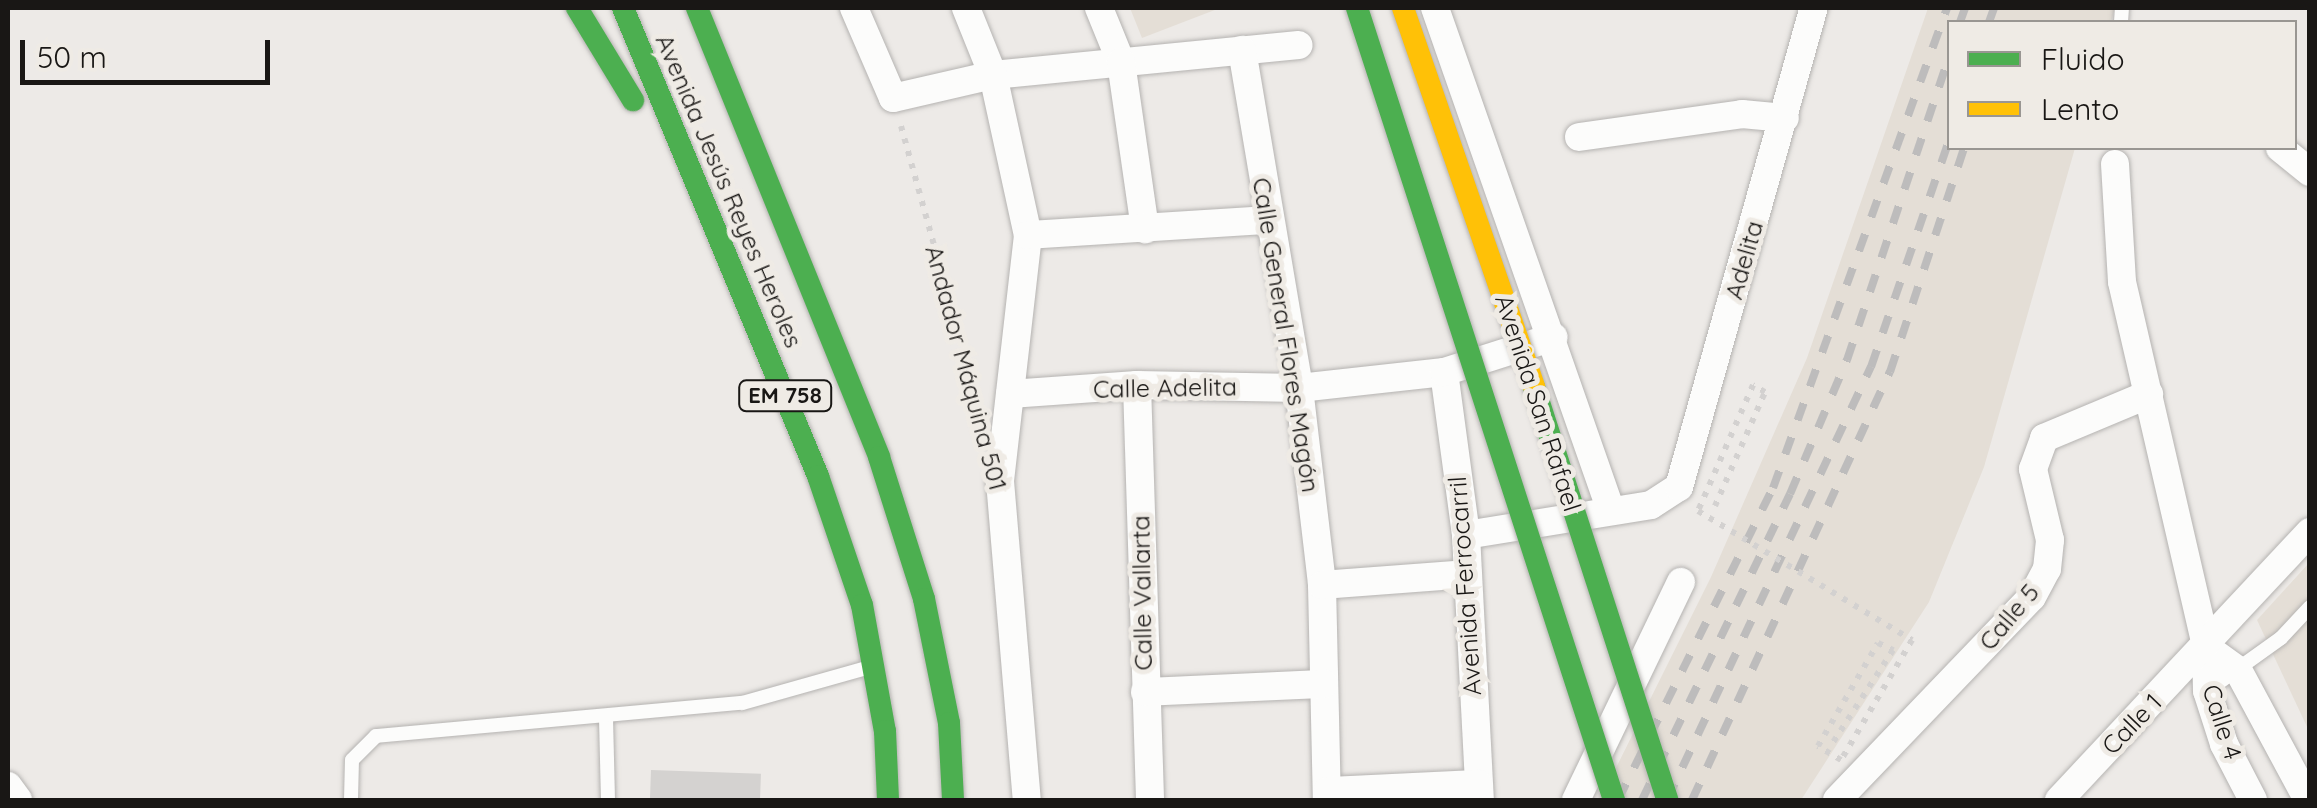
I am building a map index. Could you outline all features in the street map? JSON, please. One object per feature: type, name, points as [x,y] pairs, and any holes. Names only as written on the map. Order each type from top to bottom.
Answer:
[{"type":"main road","points":[[577,8],[723,248]]},
{"type":"main road","name":"Avenida Jesús Reyes Heroles","points":[[623,8],[818,476],[862,605],[888,800]]},
{"type":"main road","name":"Avenida Jesús Reyes Heroles","points":[[697,8],[880,457],[924,600],[948,724],[953,800]]},
{"type":"main road","name":"Avenida San Rafael","points":[[1358,8],[1614,800]]},
{"type":"main road","name":"Avenida San Rafael","points":[[1403,8],[1515,328],[1667,800]]},
{"type":"street","points":[[854,8],[893,98],[994,75],[1299,44]]},
{"type":"street","name":"Andador Máquina 501","points":[[966,8],[994,75],[1028,235],[1000,481],[1027,800]]},
{"type":"street","points":[[1099,8],[1121,62],[1145,229]]},
{"type":"street","name":"Avenida San Rafael","points":[[1435,8],[1554,337],[1610,508]]},
{"type":"street","name":"Adelita","points":[[1610,508],[1658,503],[1680,486],[1814,8]]},
{"type":"street","name":"Calle General Flores Magón","points":[[1242,50],[1267,220],[1300,388],[1322,585],[1327,796]]},
{"type":"street","points":[[1579,136],[1742,114],[1785,118]]},
{"type":"street","points":[[2282,150],[2310,172]]},
{"type":"street","points":[[2115,156],[2122,282],[2206,647]]},
{"type":"street","points":[[1028,235],[1267,220]]},
{"type":"street","name":"Calle Adelita","points":[[1010,394],[1137,385],[1300,388],[1444,372],[1554,337]]},
{"type":"street","name":"Avenida Ferrocarril","points":[[1444,372],[1466,534],[1479,792]]},
{"type":"street","name":"Calle Vallarta","points":[[1137,385],[1150,800]]},
{"type":"street","name":"Calle 5","points":[[1837,800],[2032,596],[2047,569],[2050,540],[2033,469],[2044,438],[2150,394]]},
{"type":"street","points":[[1466,534],[1610,508]]},
{"type":"street","name":"Calle 1","points":[[2059,800],[2310,532]]},
{"type":"street","points":[[1322,585],[1468,574]]},
{"type":"street","points":[[1576,800],[1681,582]]},
{"type":"street","name":"Calle 4","points":[[2206,647],[2238,670],[2308,800]]},
{"type":"street","name":"Calle 4","points":[[2206,647],[2207,690],[2224,744],[2253,800]]},
{"type":"street","points":[[1145,692],[1324,684]]},
{"type":"street","points":[[8,786],[18,800]]},
{"type":"street","points":[[1327,796],[1479,792]]},
{"type":"lane","points":[[2207,690],[2238,670],[2310,607]]},
{"type":"lane","points":[[350,800],[352,760],[376,736],[606,718],[742,702],[873,666]]},
{"type":"lane","points":[[606,718],[608,800]]},
{"type":"path","name":"Andador Máquina 501","points":[[893,98],[984,424]]},
{"type":"path","points":[[1715,506],[1765,392],[1753,385],[1698,511],[1912,640],[1841,760],[1818,746],[1878,643],[1893,650],[1832,744]]},
{"type":"shaded area","points":[[1130,8],[1220,8],[1142,38]]},
{"type":"shaded area","points":[[1928,8],[2115,8],[2112,20],[1947,20],[1947,150],[2074,150],[1984,467],[1929,602],[1801,800],[1600,800],[1711,577],[1807,358]]},
{"type":"shaded area","points":[[2309,563],[2309,731],[2257,620]]},
{"type":"building","points":[[651,770],[761,774],[760,800],[650,800]]},
{"type":"railway","points":[[1618,800],[1773,488],[1947,8]]},
{"type":"railway","points":[[1961,20],[1965,8]]},
{"type":"railway","points":[[1990,20],[1994,8]]},
{"type":"railway","points":[[1642,800],[1790,494],[1847,360],[1947,63]]},
{"type":"railway","points":[[1667,800],[1871,367],[1947,147]]},
{"type":"railway","points":[[1692,800],[1890,372],[1963,150]]},
{"type":"traffic: fast","points":[[577,8],[633,100]]},
{"type":"traffic: fast","points":[[623,8],[818,476],[862,605],[885,731],[888,800]]},
{"type":"traffic: fast","points":[[697,8],[879,457],[924,599],[949,723],[953,800]]},
{"type":"traffic: fast","points":[[1357,8],[1614,800]]},
{"type":"traffic: fast","points":[[1534,387],[1667,800]]},
{"type":"traffic: slow","points":[[1403,8],[1534,387]]}]
